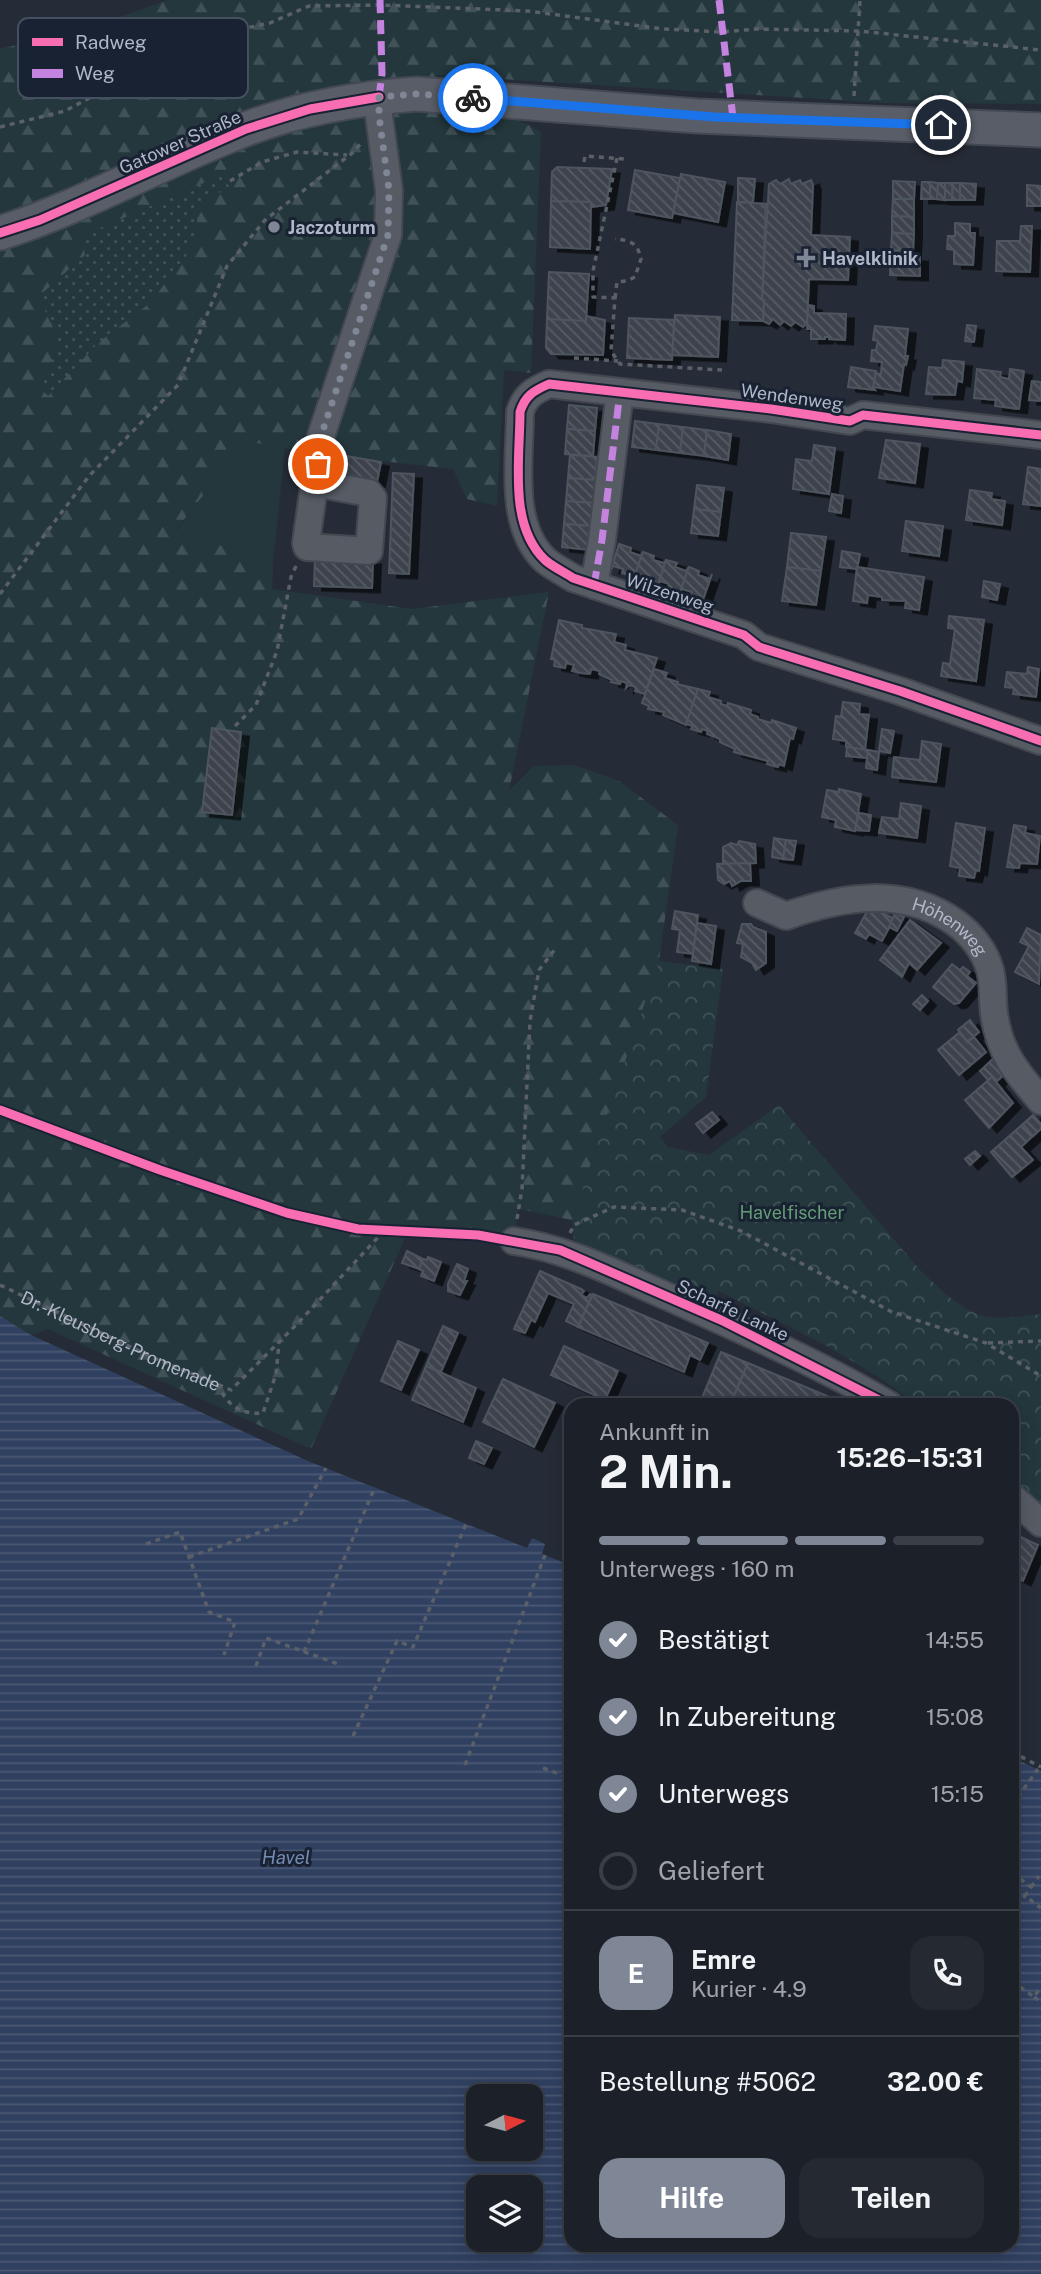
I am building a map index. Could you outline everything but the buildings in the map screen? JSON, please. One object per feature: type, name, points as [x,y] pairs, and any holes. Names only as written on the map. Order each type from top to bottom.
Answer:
[{"type":"main road","name":"Gatower Straße","points":[[0,233],[79,204],[246,129],[310,109],[379,106],[428,95],[697,116],[1041,130]]},
{"type":"street","points":[[315,483],[369,493],[373,498],[369,551],[307,547],[306,543],[321,436],[388,235],[389,190],[379,106]]},
{"type":"street","name":"Wilzenweg","points":[[621,392],[549,384],[534,391],[524,400],[520,412],[520,509],[527,536],[545,560],[573,578],[744,635],[759,647],[900,691],[1041,741]]},
{"type":"street","points":[[594,585],[621,392]]},
{"type":"street","name":"Wendenweg","points":[[621,392],[850,421],[863,415],[1041,435]]},
{"type":"street","name":"Höhenweg","points":[[757,903],[786,916],[836,900],[885,898],[915,902],[945,916],[965,930],[984,953],[990,970],[997,1034],[1006,1056],[1020,1078],[1041,1101]]},
{"type":"street","points":[[514,1241],[560,1250]]},
{"type":"street","name":"Scharfe Lanke","points":[[560,1250],[721,1320],[875,1398]]},
{"type":"street","points":[[1019,1503],[1041,1523]]},
{"type":"path","points":[[852,121],[860,0]]},
{"type":"path","points":[[248,28],[270,23],[309,6],[381,5],[528,11],[663,29],[721,32],[757,29],[859,31],[1041,50]]},
{"type":"path","points":[[0,127],[65,111],[89,98]]},
{"type":"path","points":[[0,594],[89,476],[178,385],[227,266],[265,220],[355,151],[379,106]]},
{"type":"path","points":[[230,181],[262,162],[297,152],[349,155]]},
{"type":"path","points":[[584,162],[585,156],[625,159]]},
{"type":"path","points":[[615,298],[593,297],[593,271],[617,158]]},
{"type":"path","points":[[615,239],[634,244],[642,260],[635,277],[617,282],[611,351],[620,364],[722,370]]},
{"type":"path","points":[[574,358],[618,360]]},
{"type":"path","points":[[235,726],[256,705],[265,684],[277,651],[291,577],[306,543]]},
{"type":"path","points":[[0,1110],[160,1170],[288,1213],[358,1229],[478,1235],[514,1241],[522,1189],[530,1021],[539,970],[555,948]]},
{"type":"path","points":[[560,1250],[574,1225],[614,1207],[682,1210],[741,1231],[892,1312],[985,1343],[1041,1376]]},
{"type":"path","points":[[985,1343],[1041,1340]]},
{"type":"path","points":[[216,1383],[226,1402],[251,1414],[263,1413],[276,1374],[279,1341]]},
{"type":"path","points":[[189,1558],[298,1519],[326,1468]]},
{"type":"path","points":[[304,1652],[375,1487]]},
{"type":"path","points":[[353,1736],[397,1641],[413,1647],[466,1524]]},
{"type":"path","points":[[146,1544],[180,1532],[209,1612],[235,1622],[224,1655]]},
{"type":"path","points":[[465,1765],[545,1555]]},
{"type":"path","points":[[256,1666],[266,1638],[341,1665]]},
{"type":"path","points":[[1019,1756],[1040,1768],[1019,1796]]},
{"type":"path","points":[[543,1768],[564,1776]]},
{"type":"path","points":[[1019,1904],[1039,1876]]},
{"type":"path","points":[[1019,1878],[1031,1887]]},
{"type":"path","points":[[1025,1896],[1041,1908]]},
{"type":"path","points":[[1019,1986],[1041,2002]]},
{"type":"path","points":[[1034,1997],[1041,1987]]},
{"type":"green space","points":[[168,0],[1041,0],[1041,104],[886,103],[437,75],[436,83],[0,221],[0,49],[18,45],[18,98],[248,98],[248,18],[117,18]]},
{"type":"green space","points":[[436,110],[515,118],[541,132],[531,373],[504,370],[497,506],[467,499],[453,469],[310,453],[246,441],[175,531],[273,562],[272,589],[412,609],[549,592],[509,791],[534,766],[574,765],[619,781],[678,825],[659,961],[572,1220],[519,1209],[513,1240],[456,1228],[410,1227],[311,1449],[48,1329],[31,1335],[0,1316],[0,248],[211,155],[353,112]]},
{"type":"green space","points":[[222,175],[229,186],[197,209],[197,232],[186,256],[150,303],[98,343],[48,396],[40,388],[52,361],[56,342],[52,324],[38,297],[85,255],[82,236]]},
{"type":"green space","points":[[245,441],[285,448],[273,562],[175,532]]},
{"type":"green space","name":"Havelfischer","points":[[659,961],[723,969],[706,1097],[660,1137],[668,1147],[709,1155],[779,1105],[920,1270],[950,1297],[966,1309],[984,1316],[1006,1318],[1041,1314],[1041,1503],[1019,1484],[1019,1398],[907,1398],[829,1347],[719,1291],[710,1306],[580,1246],[574,1240],[572,1220]]},
{"type":"water","name":"Havel","points":[[0,1316],[31,1335],[308,1461],[527,1548],[532,1538],[545,1544],[542,1554],[564,1563],[564,2252],[1019,2252],[1019,1760],[1041,1771],[1041,2274],[0,2274]]},
{"type":"marked path","points":[[379,97],[382,74],[380,0]]},
{"type":"marked path","points":[[719,0],[733,118]]},
{"type":"marked path","points":[[594,585],[620,392]]},
{"type":"cycle path","points":[[0,233],[40,220],[246,129],[310,109],[379,97]]},
{"type":"cycle path","points":[[1041,435],[863,415],[850,421],[771,409],[549,384],[530,395],[520,412],[518,470],[521,510],[525,529],[533,546],[545,560],[573,578],[744,635],[759,647],[900,691],[1041,741]]},
{"type":"cycle path","points":[[0,1110],[160,1170],[287,1213],[358,1229],[478,1235],[560,1250],[721,1320],[875,1398]]},
{"type":"way so far","points":[[318,464],[321,436],[388,235],[389,190],[379,97],[417,94],[473,98]]},
{"type":"place","name":"Jaczoturm","points":[[274,227]]},
{"type":"place","name":"Havelklinik","points":[[806,258]]},
{"type":"route","points":[[473,98],[715,117],[941,125]]}]
